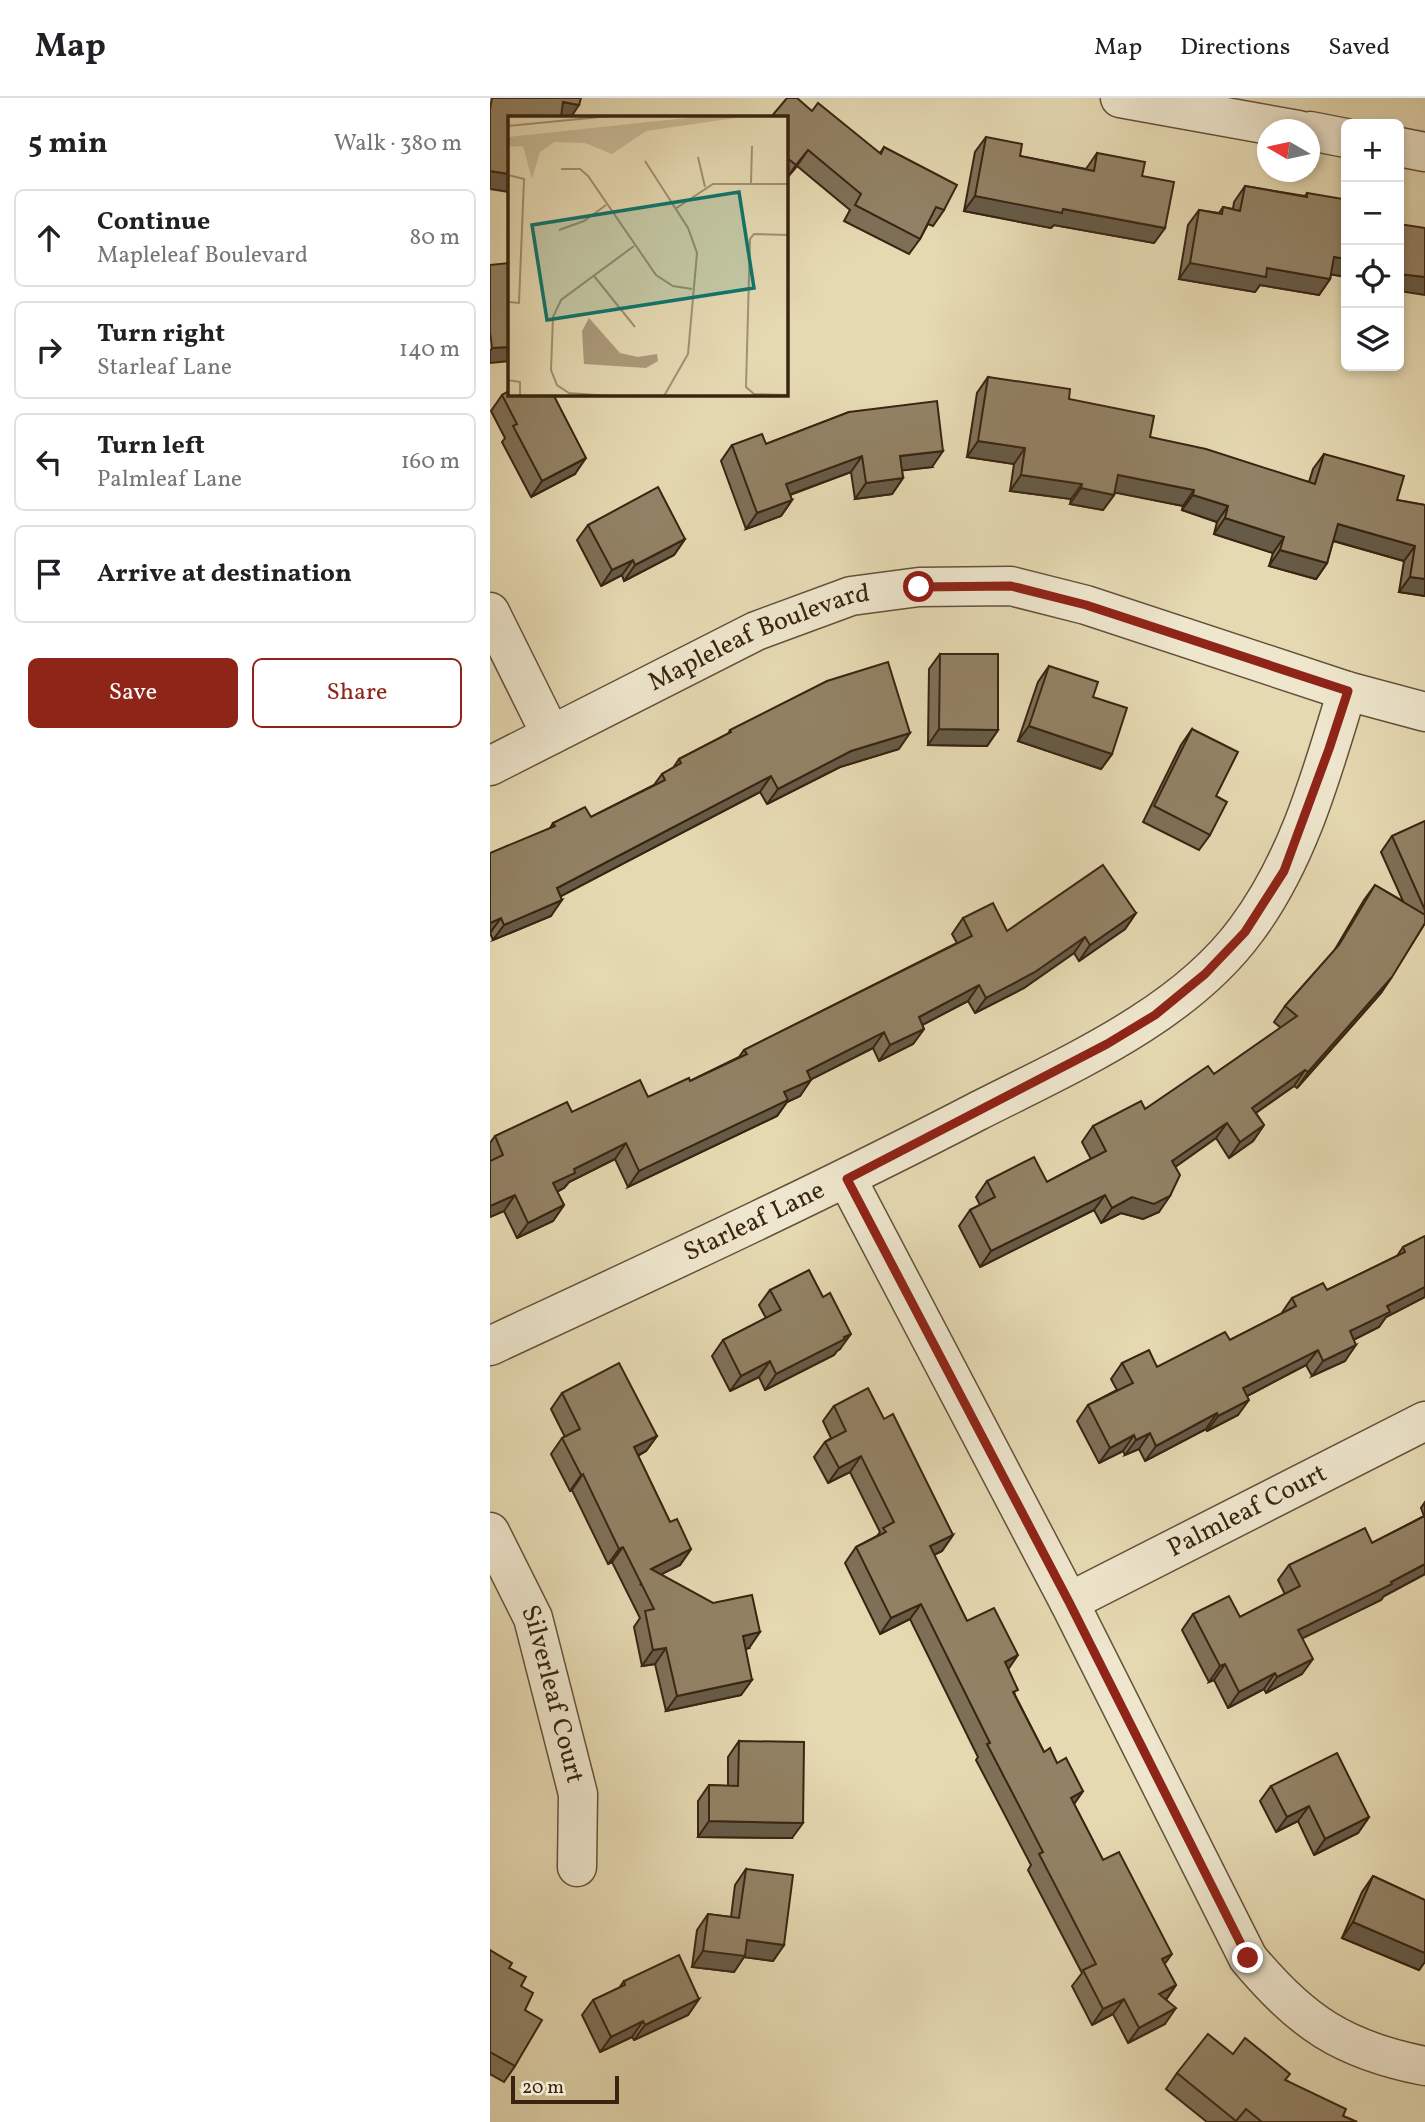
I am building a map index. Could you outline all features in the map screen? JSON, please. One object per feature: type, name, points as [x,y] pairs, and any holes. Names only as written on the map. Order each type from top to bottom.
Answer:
[{"type":"street","points":[[1120,98],[1257,123]]},
{"type":"street","points":[[1320,133],[1341,137]]},
{"type":"street","points":[[1404,148],[1425,152]]},
{"type":"street","name":"Mapleleaf Boulevard","points":[[490,766],[756,631],[851,596],[919,587],[1011,586],[1086,605],[1348,691],[1425,712]]},
{"type":"street","points":[[490,612],[551,735]]},
{"type":"street","name":"Starleaf Lane","points":[[490,1346],[847,1179],[1107,1044],[1155,1015],[1205,974],[1245,932],[1284,871],[1348,691]]},
{"type":"street","points":[[847,1179],[1069,1602],[1248,1958],[1277,1992],[1313,2023],[1352,2045],[1396,2061],[1425,2066]]},
{"type":"street","name":"Palmleaf Court","points":[[1069,1602],[1425,1421]]},
{"type":"street","name":"Silverleaf Court","points":[[490,1532],[533,1618],[578,1794],[577,1867]]},
{"type":"building","points":[[492,98],[581,98],[579,105],[563,102],[561,116],[508,116],[508,174],[490,171]]},
{"type":"building","points":[[787,98],[797,98],[812,111],[818,103],[881,154],[884,147],[957,185],[944,210],[936,207],[920,239],[855,205],[861,194],[808,150],[796,165],[788,159],[788,116],[772,116]]},
{"type":"building","points":[[986,137],[1022,144],[1020,156],[1094,171],[1097,153],[1145,162],[1142,176],[1174,182],[1165,228],[1063,209],[1062,213],[975,196]]},
{"type":"building","points":[[1245,186],[1307,197],[1307,193],[1341,199],[1341,258],[1334,257],[1330,279],[1267,268],[1266,277],[1190,263],[1199,210],[1222,214],[1223,207],[1240,211]]},
{"type":"building","points":[[1404,225],[1425,228],[1425,277],[1404,275]]},
{"type":"building","points":[[508,263],[508,347],[492,348],[490,265]]},
{"type":"building","points":[[988,377],[1070,389],[1069,399],[1154,416],[1150,437],[1206,449],[1315,484],[1324,454],[1404,476],[1397,500],[1425,505],[1425,579],[1410,577],[1415,546],[1338,524],[1327,563],[1280,550],[1284,537],[1225,518],[1228,506],[1193,495],[1194,490],[1118,475],[1114,495],[1081,488],[1082,484],[1021,475],[1025,448],[978,441]]},
{"type":"building","points":[[508,392],[508,396],[554,396],[586,458],[542,481],[513,426],[517,424],[502,395]]},
{"type":"building","points":[[937,401],[943,451],[900,456],[903,478],[866,483],[862,456],[786,484],[792,500],[757,513],[732,445],[762,434],[766,444],[849,412]]},
{"type":"building","points":[[658,487],[685,539],[635,565],[633,560],[612,570],[588,525]]},
{"type":"building","points":[[940,654],[998,654],[998,730],[939,729]]},
{"type":"building","points":[[888,662],[910,733],[851,751],[778,789],[771,776],[557,888],[562,900],[504,925],[501,918],[490,923],[490,853],[555,826],[553,823],[585,807],[591,817],[665,780],[662,774],[681,763],[679,759],[731,732],[730,730],[827,681]]},
{"type":"building","points":[[1049,666],[1098,682],[1093,697],[1127,708],[1112,754],[1029,726]]},
{"type":"building","points":[[1192,729],[1238,752],[1216,796],[1227,802],[1210,835],[1154,806]]},
{"type":"building","points":[[1425,821],[1425,910],[1392,836]]},
{"type":"building","points":[[1103,865],[1136,913],[1090,945],[1085,937],[1035,972],[986,998],[979,985],[919,1017],[924,1029],[890,1045],[884,1032],[807,1071],[811,1080],[784,1092],[788,1100],[639,1171],[626,1143],[574,1169],[575,1173],[553,1183],[564,1205],[528,1223],[515,1195],[490,1206],[490,1161],[503,1155],[495,1136],[567,1102],[572,1112],[640,1080],[648,1097],[689,1078],[690,1081],[747,1054],[744,1050],[972,936],[963,918],[993,903],[1007,931]]},
{"type":"building","points":[[1375,885],[1425,915],[1425,923],[1392,977],[1308,1072],[1305,1070],[1252,1108],[1264,1125],[1240,1142],[1227,1123],[1172,1161],[1180,1175],[1170,1196],[1154,1204],[1132,1197],[1112,1208],[1105,1195],[991,1251],[970,1210],[995,1197],[987,1181],[1034,1157],[1047,1182],[1106,1151],[1093,1126],[1141,1101],[1145,1109],[1208,1066],[1214,1074],[1297,1016],[1285,1006],[1339,945]]},
{"type":"building","points":[[1425,1236],[1425,1287],[1387,1306],[1390,1312],[1350,1331],[1356,1345],[1323,1361],[1318,1350],[1243,1388],[1249,1400],[1218,1416],[1217,1413],[1156,1446],[1150,1433],[1136,1440],[1134,1435],[1110,1448],[1088,1405],[1133,1383],[1122,1363],[1149,1350],[1157,1367],[1225,1332],[1230,1340],[1296,1306],[1292,1298],[1323,1283],[1327,1290],[1405,1252],[1403,1247]]},
{"type":"building","points":[[809,1270],[823,1297],[830,1293],[851,1334],[776,1374],[770,1361],[741,1376],[723,1340],[781,1310],[770,1290]]},
{"type":"building","points":[[619,1363],[657,1436],[634,1447],[670,1522],[677,1519],[691,1549],[651,1569],[713,1603],[752,1595],[760,1632],[743,1636],[752,1680],[677,1696],[666,1648],[653,1650],[645,1611],[654,1609],[623,1547],[619,1549],[583,1474],[581,1475],[562,1438],[580,1429],[562,1393]]},
{"type":"building","points":[[868,1388],[884,1419],[893,1414],[953,1535],[930,1546],[967,1621],[994,1608],[1018,1655],[1005,1662],[1018,1690],[1013,1692],[1044,1752],[1050,1748],[1057,1763],[1066,1758],[1083,1791],[1071,1798],[1103,1860],[1119,1852],[1172,1954],[1162,1959],[1176,1985],[1159,1994],[1176,2008],[1139,2028],[1124,1999],[1103,2009],[1083,1970],[1096,1964],[1039,1854],[1043,1852],[987,1744],[990,1743],[921,1604],[891,1618],[856,1547],[886,1532],[883,1528],[894,1522],[861,1456],[839,1468],[825,1442],[846,1431],[834,1406]]},
{"type":"building","points":[[1425,1516],[1425,1564],[1391,1582],[1392,1584],[1298,1630],[1313,1659],[1277,1677],[1275,1673],[1239,1692],[1225,1664],[1220,1666],[1193,1614],[1229,1596],[1240,1617],[1300,1586],[1289,1565],[1365,1528],[1372,1543]]},
{"type":"building","points":[[739,1741],[804,1742],[803,1823],[709,1821],[709,1785],[738,1786]]},
{"type":"building","points":[[1337,1753],[1369,1817],[1325,1839],[1309,1806],[1287,1817],[1271,1786]]},
{"type":"building","points":[[746,1869],[793,1875],[784,1945],[747,1940],[745,1956],[703,1951],[708,1914],[739,1918]]},
{"type":"building","points":[[1373,1876],[1425,1900],[1425,1953],[1353,1922]]},
{"type":"building","points":[[490,1950],[512,1963],[509,1968],[526,1977],[521,1986],[533,1993],[525,2010],[542,2020],[515,2066],[490,2052]]},
{"type":"building","points":[[679,1955],[699,1999],[645,2025],[643,2021],[611,2037],[593,2000],[625,1985],[624,1981]]},
{"type":"building","points":[[1208,2034],[1233,2054],[1245,2038],[1290,2074],[1285,2080],[1346,2109],[1343,2116],[1357,2122],[1262,2122],[1246,2109],[1236,2121],[1177,2073]]},
{"type":"route","points":[[919,587],[1011,586],[1086,605],[1348,691],[1284,871],[1245,932],[1205,974],[1155,1015],[1107,1044],[847,1179],[1069,1602],[1248,1958]]}]
